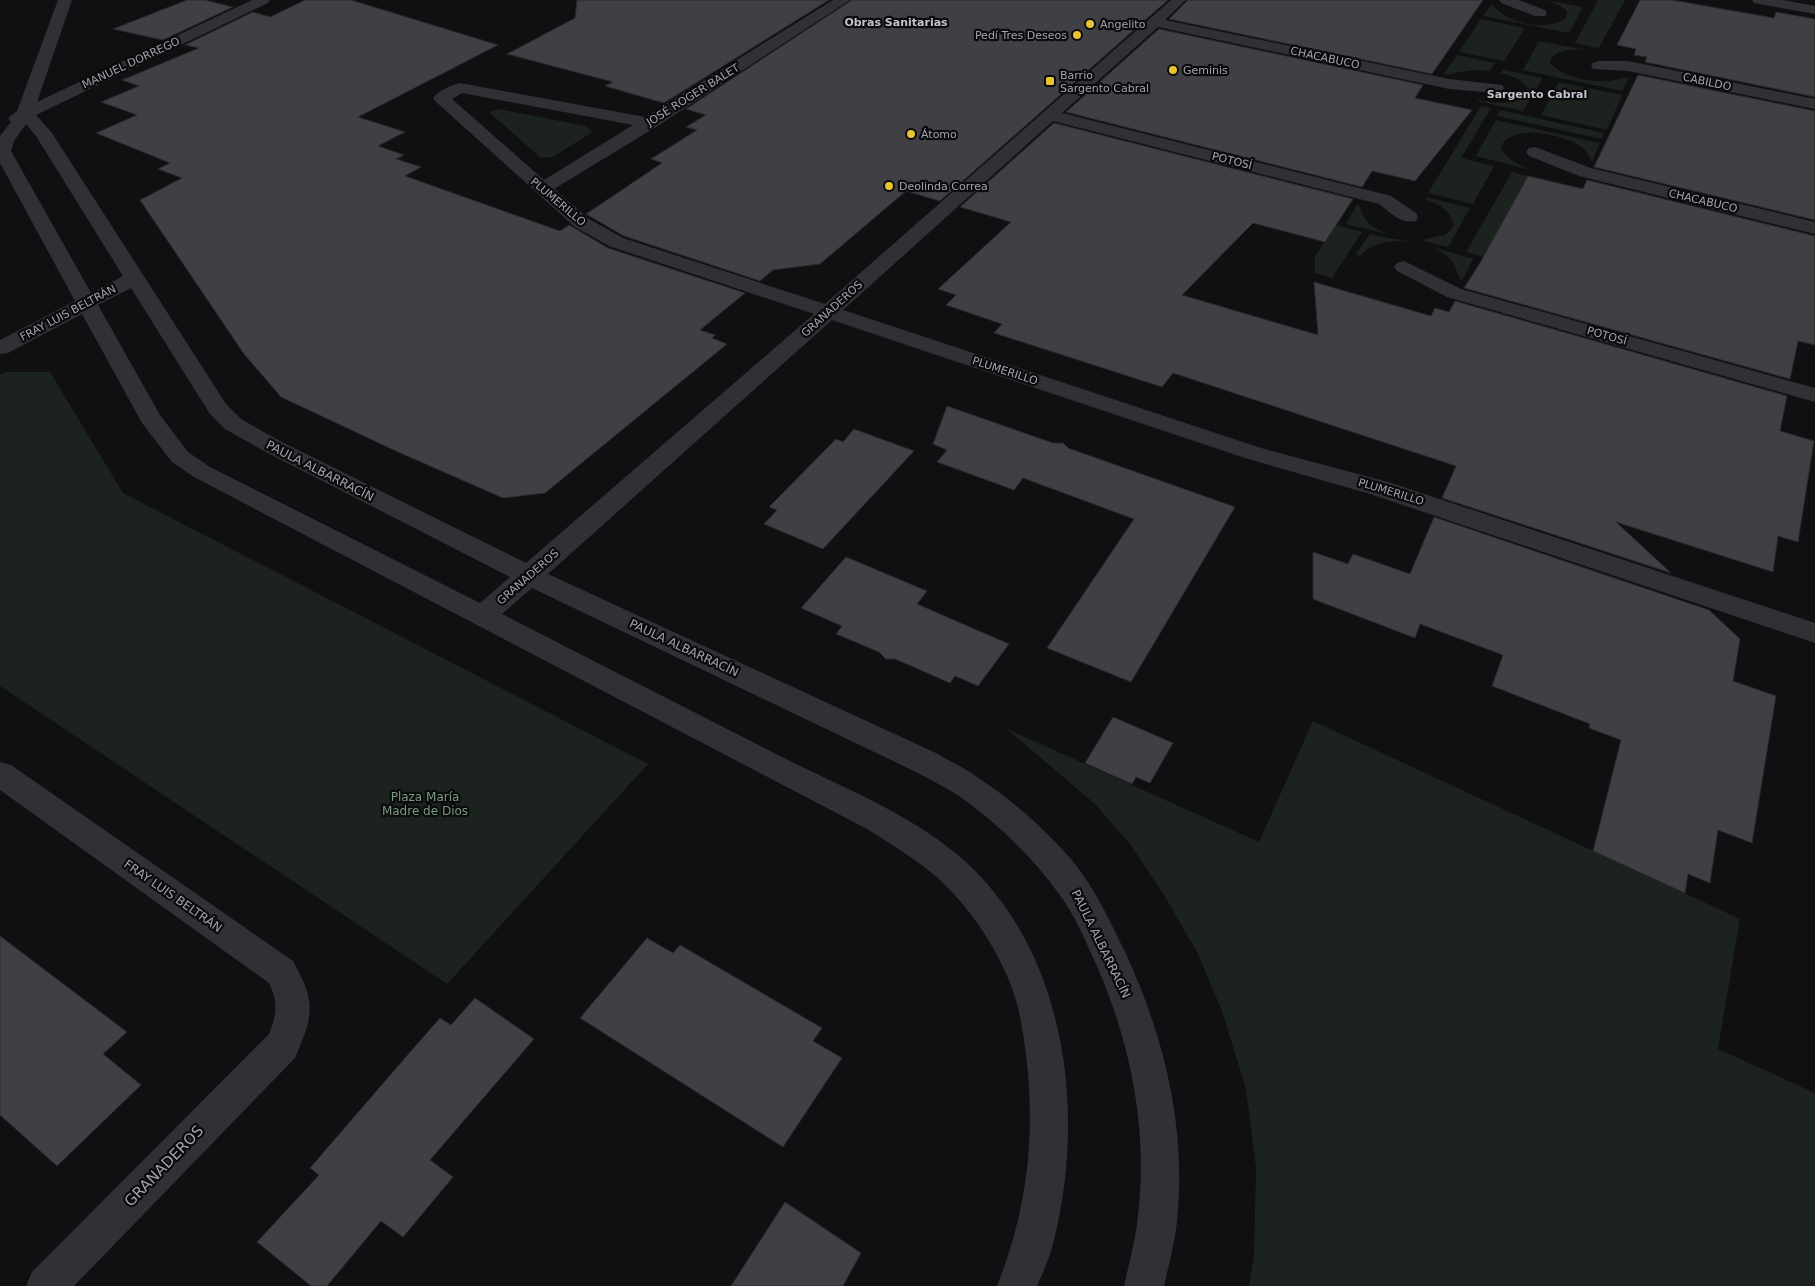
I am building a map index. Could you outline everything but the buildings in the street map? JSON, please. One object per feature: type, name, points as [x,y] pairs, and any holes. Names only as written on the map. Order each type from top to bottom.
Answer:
[{"type":"street","points":[[64,0],[25,113],[18,126],[7,138],[2,151],[150,418],[180,456],[202,472],[878,820],[924,848],[937,859],[963,882],[993,918],[1020,968],[1036,1007],[1046,1069],[1050,1128],[1043,1195],[1032,1247],[1017,1286]]},
{"type":"street","name":"MANUEL DORREGO","points":[[0,125],[262,0]]},
{"type":"street","name":"JOSÉ ROGER BALET","points":[[542,189],[843,0]]},
{"type":"street","name":"GRANADEROS","points":[[483,616],[828,313],[1179,0]]},
{"type":"street","points":[[1506,0],[1540,13]]},
{"type":"street","points":[[1759,0],[1815,10]]},
{"type":"street","name":"CHACABUCO","points":[[1155,22],[1449,84],[1496,88]]},
{"type":"street","name":"CABILDO","points":[[1599,66],[1628,66],[1815,104]]},
{"type":"street","name":"PLUMERILLO","points":[[650,122],[460,88],[441,98],[582,223],[616,242],[1253,453],[1379,488],[1815,633]]},
{"type":"street","name":"PAULA ALBARRACÍN","points":[[25,113],[43,132],[218,409],[233,424],[270,446],[529,576],[927,763],[972,789],[1001,811],[1042,849],[1073,885],[1119,977],[1138,1027],[1153,1083],[1160,1155],[1156,1230],[1144,1286]]},
{"type":"street","name":"POTOSÍ","points":[[1050,115],[1385,200],[1409,217]]},
{"type":"street","name":"CHACABUCO","points":[[1535,152],[1584,172],[1815,228]]},
{"type":"street","name":"POTOSÍ","points":[[1404,267],[1454,293],[1815,395]]},
{"type":"street","name":"FRAY LUIS BELTRÁN","points":[[0,348],[136,277]]},
{"type":"street","name":"FRAY LUIS BELTRÁN","points":[[0,774],[281,972],[292,991],[294,1017],[282,1046]]},
{"type":"street","name":"GRANADEROS","points":[[46,1286],[282,1046]]},
{"type":"green space","points":[[1545,0],[1583,7],[1569,33],[1483,16],[1492,4],[1506,16],[1526,24],[1548,25],[1566,18],[1567,11],[1559,5]]},
{"type":"green space","points":[[1598,0],[1625,0],[1599,48],[1575,43]]},
{"type":"green space","points":[[1481,19],[1525,28],[1504,61],[1459,52]]},
{"type":"green space","points":[[1539,41],[1591,51],[1567,50],[1556,54],[1552,58],[1550,63],[1570,76],[1602,81],[1629,77],[1622,91],[1523,70]]},
{"type":"green space","points":[[1457,55],[1495,63],[1490,71],[1473,70],[1443,75]]},
{"type":"green space","points":[[1503,70],[1543,78],[1523,111],[1477,101],[1508,102],[1525,97],[1528,90],[1524,83],[1501,73]]},
{"type":"green space","points":[[1559,82],[1622,95],[1607,130],[1541,115]]},
{"type":"green space","points":[[1481,106],[1491,108],[1461,158],[1494,166],[1473,204],[1428,193]]},
{"type":"green space","points":[[499,109],[585,126],[592,131],[553,157],[541,158],[489,112]]},
{"type":"green space","points":[[1500,110],[1604,133],[1602,139],[1497,116]]},
{"type":"green space","points":[[1496,120],[1600,143],[1592,162],[1584,149],[1566,139],[1540,133],[1527,133],[1507,139],[1501,147],[1506,155],[1517,164],[1531,170],[1476,156]]},
{"type":"green space","points":[[1512,172],[1528,176],[1484,257],[1466,252]]},
{"type":"green space","points":[[1426,197],[1470,208],[1448,247],[1420,240],[1445,235],[1454,226],[1447,212],[1435,203],[1425,199]]},
{"type":"green space","points":[[1358,203],[1371,225],[1396,236],[1346,224]]},
{"type":"green space","points":[[1336,225],[1362,232],[1332,278],[1315,273],[1315,256]]},
{"type":"green space","points":[[1370,234],[1414,242],[1402,241],[1378,244],[1360,256],[1355,255]]},
{"type":"green space","points":[[1428,246],[1473,259],[1462,281],[1450,258]]},
{"type":"green space","name":"Plaza María Madre de Dios","points":[[5,372],[50,372],[123,493],[648,764],[447,984],[0,686],[0,375]]},
{"type":"green space","points":[[1313,721],[1740,919],[1718,1049],[1815,1093],[1815,1286],[1249,1286],[1254,1256],[1256,1167],[1246,1089],[1222,1011],[1197,952],[1164,895],[1130,844],[1095,804],[1007,729],[1259,842]]},
{"type":"place","name":"Angelito","points":[[1090,24]]},
{"type":"place","name":"Pedí Tres Deseos","points":[[1077,35]]},
{"type":"place","name":"Geminis","points":[[1173,70]]},
{"type":"place","name":"Barrio Sargento Cabral","points":[[1050,81]]},
{"type":"place","name":"Átomo","points":[[911,134]]},
{"type":"place","name":"Deolinda Correa","points":[[889,186]]},
{"type":"district","name":"Obras Sanitarias","points":[[896,22]]},
{"type":"district","name":"Sargento Cabral","points":[[1537,94]]}]
